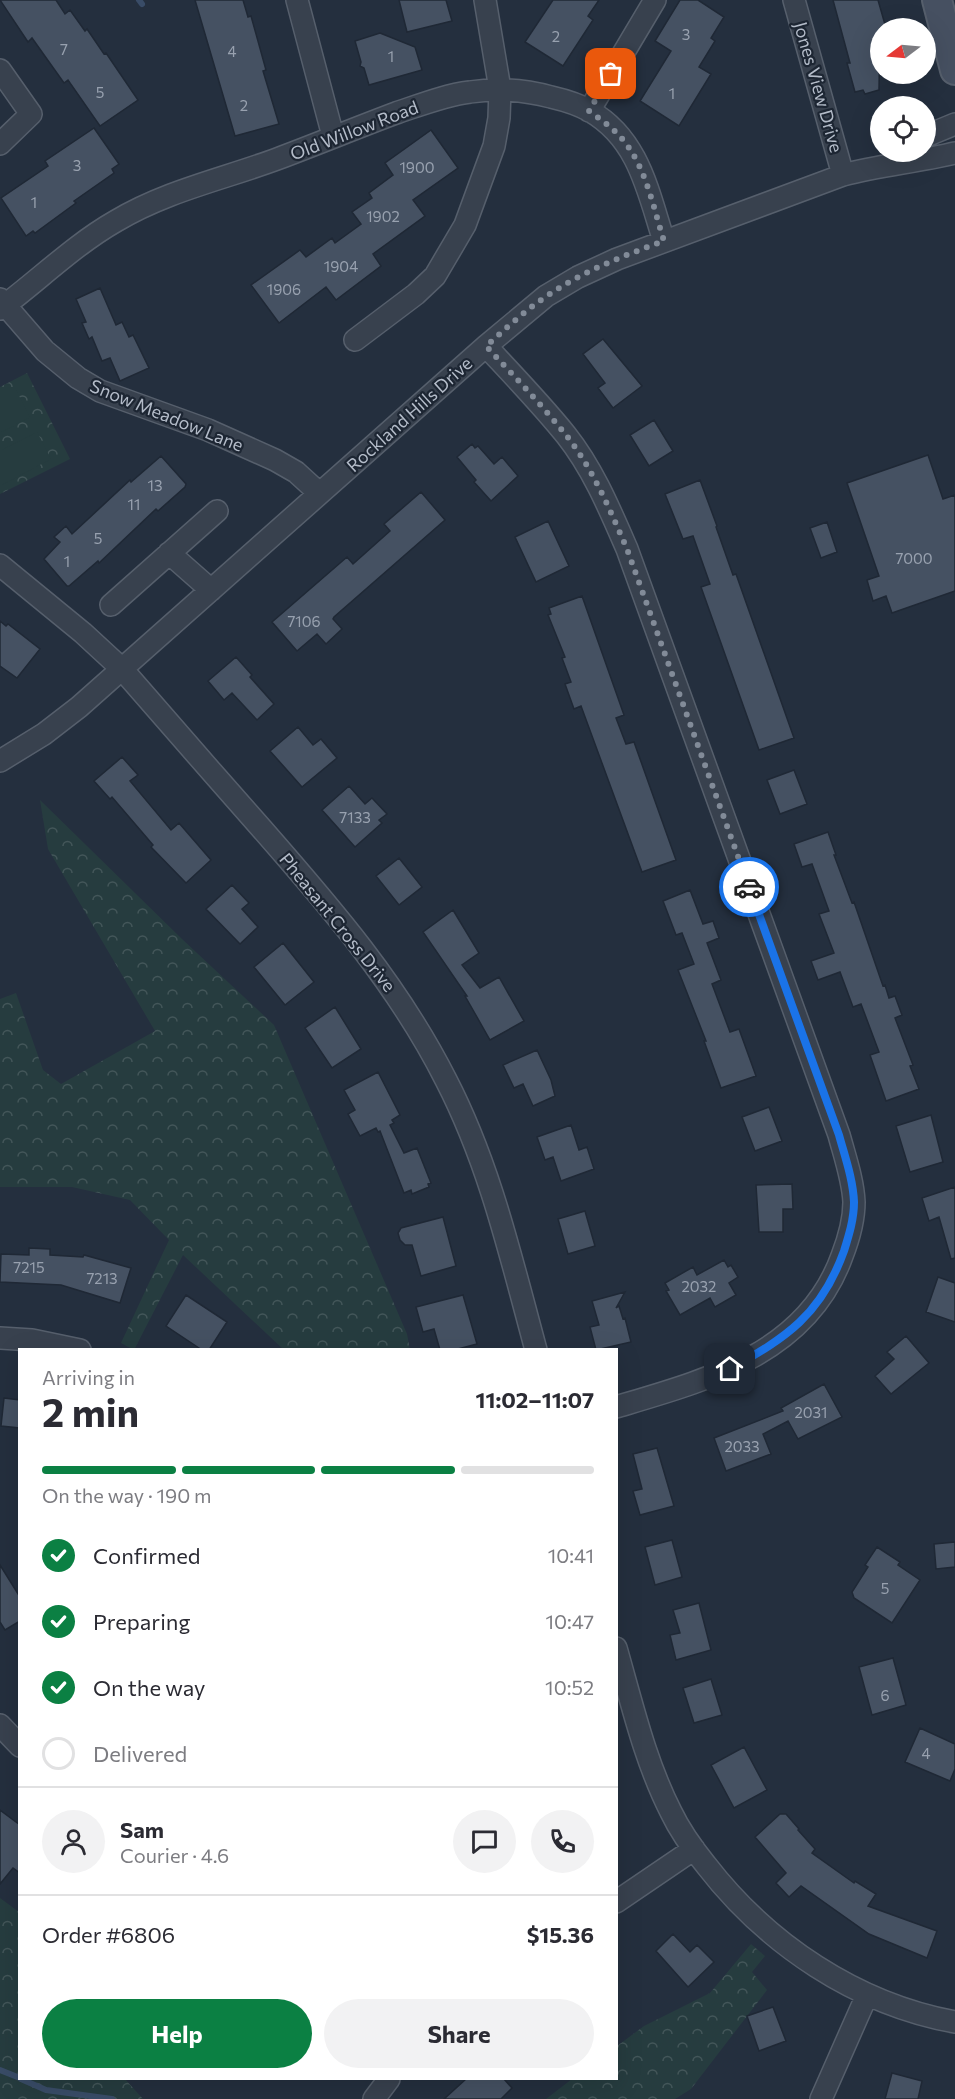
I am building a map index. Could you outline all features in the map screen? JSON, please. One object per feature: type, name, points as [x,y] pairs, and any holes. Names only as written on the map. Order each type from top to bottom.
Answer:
[{"type":"street","points":[[297,0],[333,136]]},
{"type":"street","points":[[355,340],[416,294],[435,276],[465,225],[494,146],[499,118],[500,89],[485,0]]},
{"type":"street","points":[[589,111],[655,0]]},
{"type":"street","name":"Jones View Drive","points":[[794,0],[843,175]]},
{"type":"street","points":[[944,11],[955,70]]},
{"type":"street","points":[[0,70],[32,114],[0,144]]},
{"type":"street","name":"Old Willow Road","points":[[2,304],[116,221],[186,189],[276,159],[423,104],[468,92],[500,89],[537,93],[567,101],[589,111],[612,127],[639,164],[664,241]]},
{"type":"street","points":[[936,132],[955,124]]},
{"type":"street","name":"Rockland Hills Drive","points":[[0,761],[44,734],[122,669],[486,346],[546,296],[578,277],[617,259],[843,175],[878,166],[927,160],[955,153]]},
{"type":"street","name":"Rockland Hills Drive","points":[[878,166],[884,162]]},
{"type":"street","name":"Snow Meadow Lane","points":[[2,304],[45,351],[78,378],[100,391],[208,430],[275,460],[296,472],[319,493]]},
{"type":"street","points":[[486,346],[567,436],[591,473],[610,510],[631,560],[839,1135],[849,1170],[854,1203],[851,1231],[837,1270],[820,1301],[798,1325],[765,1349],[730,1369],[618,1406]]},
{"type":"street","points":[[111,605],[216,511]]},
{"type":"street","points":[[169,553],[211,590]]},
{"type":"street","name":"Pheasant Cross Drive","points":[[0,565],[83,633],[122,669],[332,908],[397,995],[424,1039],[468,1126],[502,1226],[535,1348]]},
{"type":"street","points":[[0,1338],[32,1340],[70,1348]]},
{"type":"street","points":[[618,1655],[653,1773],[672,1814],[694,1849],[723,1887],[753,1918],[787,1947],[826,1973],[867,1995],[929,2016],[955,2022]]},
{"type":"street","points":[[0,1725],[18,1744]]},
{"type":"street","points":[[618,1901],[694,1849]]},
{"type":"street","points":[[821,2099],[867,1995]]},
{"type":"street","points":[[374,2099],[388,2080]]},
{"type":"green space","points":[[27,373],[70,459],[0,494],[0,387]]},
{"type":"green space","points":[[16,390],[30,417],[0,433],[0,398]]},
{"type":"green space","points":[[37,432],[51,459],[0,486],[0,451]]},
{"type":"green space","points":[[40,800],[274,1025],[407,1334],[410,1348],[282,1348],[183,1255],[135,1348],[130,1348],[121,1343],[169,1240],[130,1200],[72,1187],[0,1187],[0,999],[16,993],[43,1070],[61,1084],[155,1031],[48,849]]},
{"type":"green space","points":[[0,1898],[18,1911],[18,2080],[126,2080],[143,2099],[0,2099]]},
{"type":"green space","points":[[751,1944],[765,1956],[752,1972],[767,1990],[691,2089],[675,2099],[546,2099],[571,2080],[618,2080],[618,2045],[644,2026],[710,1993]]},
{"type":"building","points":[[0,0],[56,0],[65,14],[70,10],[85,31],[87,29],[104,54],[106,53],[138,100],[100,126],[68,80],[64,83],[32,38],[28,42]]},
{"type":"building","points":[[195,0],[243,0],[248,17],[251,16],[266,70],[263,71],[279,124],[235,136]]},
{"type":"building","points":[[399,0],[446,0],[452,21],[407,32]]},
{"type":"building","points":[[553,0],[599,0],[588,16],[593,20],[563,66],[525,42]]},
{"type":"building","points":[[680,0],[698,0],[724,17],[711,38],[715,41],[699,67],[711,74],[679,126],[640,101],[671,51],[655,41]]},
{"type":"building","points":[[833,0],[878,0],[883,18],[870,18],[870,84],[879,84],[879,90],[865,94],[863,90],[855,92],[847,63],[850,63]]},
{"type":"building","points":[[380,33],[415,47],[422,70],[369,85],[364,68],[360,66],[355,41]]},
{"type":"building","points":[[94,128],[119,164],[112,169],[114,173],[74,201],[76,203],[35,233],[33,231],[26,236],[1,198],[48,166],[45,161]]},
{"type":"building","points":[[431,130],[458,168],[413,200],[425,216],[373,254],[381,266],[336,300],[326,287],[279,323],[251,285],[300,250],[306,257],[332,238],[335,243],[361,224],[352,212],[372,198],[369,193],[393,175],[385,163]]},
{"type":"building","points":[[100,288],[116,325],[122,322],[129,337],[133,335],[149,368],[120,381],[110,358],[102,361],[92,337],[89,339],[82,323],[86,322],[76,299]]},
{"type":"building","points":[[603,339],[642,386],[613,408],[598,388],[605,383],[583,354]]},
{"type":"building","points":[[654,420],[673,451],[649,466],[630,435]]},
{"type":"building","points":[[472,444],[475,448],[478,446],[494,464],[502,457],[518,476],[491,501],[474,482],[476,480],[457,457]]},
{"type":"building","points":[[928,455],[943,499],[955,495],[955,591],[892,613],[886,596],[873,601],[867,580],[879,576],[847,483]]},
{"type":"building","points":[[161,456],[186,484],[185,487],[158,511],[156,509],[99,563],[98,561],[67,586],[44,559],[60,542],[54,537],[66,526],[72,534],[130,480],[131,482]]},
{"type":"building","points":[[700,480],[794,738],[759,750],[701,587],[710,584],[693,536],[683,539],[665,494]]},
{"type":"building","points":[[421,492],[445,520],[334,617],[333,619],[342,629],[326,644],[317,634],[297,651],[272,622],[347,557],[353,564],[390,531],[384,524]]},
{"type":"building","points":[[548,521],[569,566],[536,582],[515,537]]},
{"type":"building","points":[[827,522],[837,552],[821,558],[810,528]]},
{"type":"building","points":[[582,596],[624,715],[616,718],[626,744],[634,742],[676,860],[642,872],[581,706],[574,709],[565,684],[571,682],[562,658],[565,657],[548,615],[551,614],[549,608]]},
{"type":"building","points":[[0,621],[6,626],[8,624],[40,649],[17,678],[0,666]]},
{"type":"building","points":[[236,657],[274,704],[257,720],[232,693],[224,700],[208,681]]},
{"type":"building","points":[[298,727],[313,745],[321,739],[337,758],[302,787],[270,751]]},
{"type":"building","points":[[122,757],[138,775],[130,781],[171,830],[179,823],[211,860],[186,883],[151,847],[153,845],[112,797],[110,799],[94,781]]},
{"type":"building","points":[[794,770],[807,804],[780,814],[767,780]]},
{"type":"building","points":[[349,786],[365,804],[372,798],[387,814],[379,820],[382,823],[355,847],[322,810]]},
{"type":"building","points":[[828,832],[836,855],[834,855],[852,903],[854,902],[883,986],[885,985],[889,998],[895,996],[902,1015],[895,1018],[913,1065],[910,1066],[919,1089],[886,1101],[870,1055],[879,1052],[861,1004],[853,1007],[840,972],[818,980],[811,961],[834,953],[819,914],[829,911],[812,864],[802,867],[794,844]]},
{"type":"building","points":[[399,858],[422,887],[399,905],[376,876]]},
{"type":"building","points":[[232,885],[249,903],[242,909],[258,927],[240,944],[206,909]]},
{"type":"building","points":[[690,890],[703,924],[713,921],[719,938],[707,943],[721,980],[712,984],[730,1032],[739,1029],[756,1076],[721,1088],[704,1041],[706,1041],[678,970],[694,964],[682,933],[676,935],[663,901]]},
{"type":"building","points":[[453,910],[479,953],[462,965],[480,988],[499,977],[524,1021],[490,1040],[465,996],[467,996],[423,932]]},
{"type":"building","points":[[283,943],[314,982],[285,1005],[254,967]]},
{"type":"building","points":[[335,1007],[361,1049],[332,1068],[305,1028]]},
{"type":"building","points":[[537,1050],[551,1080],[555,1096],[533,1106],[523,1084],[514,1088],[503,1065]]},
{"type":"building","points":[[378,1072],[400,1115],[392,1120],[394,1123],[390,1125],[404,1153],[417,1148],[431,1183],[428,1184],[429,1187],[412,1194],[411,1190],[404,1193],[380,1131],[378,1132],[376,1128],[360,1136],[348,1114],[355,1110],[344,1090]]},
{"type":"building","points":[[769,1107],[782,1141],[755,1151],[742,1117]]},
{"type":"building","points":[[931,1115],[943,1162],[910,1172],[896,1126]]},
{"type":"building","points":[[571,1125],[579,1150],[587,1147],[594,1169],[561,1181],[553,1157],[545,1160],[537,1137]]},
{"type":"building","points":[[792,1184],[793,1209],[783,1209],[783,1232],[759,1232],[756,1185]]},
{"type":"building","points":[[955,1187],[955,1258],[951,1259],[939,1217],[929,1221],[922,1198]]},
{"type":"building","points":[[585,1211],[595,1246],[568,1254],[558,1219]]},
{"type":"building","points":[[443,1217],[456,1266],[421,1276],[412,1245],[405,1245],[398,1233],[401,1228]]},
{"type":"building","points":[[29,1248],[50,1249],[50,1255],[83,1257],[84,1255],[131,1268],[120,1303],[61,1285],[0,1282],[1,1254],[29,1255]]},
{"type":"building","points":[[724,1260],[728,1267],[731,1265],[738,1277],[729,1283],[736,1295],[715,1307],[710,1298],[680,1315],[666,1291],[669,1290],[665,1283],[693,1267],[697,1275]]},
{"type":"building","points":[[938,1277],[955,1283],[955,1322],[926,1312]]},
{"type":"building","points":[[625,1292],[616,1308],[619,1306],[623,1319],[625,1318],[631,1342],[595,1348],[590,1327],[599,1325],[592,1301]]},
{"type":"building","points":[[186,1295],[227,1322],[210,1348],[199,1348],[166,1326]]},
{"type":"building","points":[[463,1295],[477,1344],[462,1348],[439,1348],[434,1329],[423,1332],[416,1307]]},
{"type":"building","points":[[906,1336],[929,1363],[891,1394],[875,1376],[894,1359],[887,1352]]},
{"type":"building","points":[[824,1384],[842,1417],[798,1439],[788,1421],[763,1434],[771,1454],[726,1471],[714,1438],[783,1411],[781,1408]]},
{"type":"building","points":[[4,1398],[18,1400],[18,1428],[1,1426]]},
{"type":"building","points":[[657,1448],[674,1506],[640,1515],[633,1491],[642,1489],[633,1454]]},
{"type":"building","points":[[672,1540],[682,1577],[655,1585],[645,1547]]},
{"type":"building","points":[[955,1542],[955,1567],[936,1569],[934,1544]]},
{"type":"building","points":[[877,1547],[900,1562],[898,1565],[920,1580],[892,1623],[854,1598],[852,1592],[868,1567],[865,1565]]},
{"type":"building","points":[[0,1565],[18,1594],[18,1622],[5,1630],[0,1622]]},
{"type":"building","points":[[699,1603],[711,1650],[676,1660],[670,1635],[680,1633],[673,1610]]},
{"type":"building","points":[[893,1658],[906,1705],[872,1715],[859,1667]]},
{"type":"building","points":[[711,1679],[722,1715],[694,1723],[683,1688]]},
{"type":"building","points":[[920,1728],[955,1744],[955,1769],[950,1781],[905,1762]]},
{"type":"building","points":[[744,1747],[767,1790],[734,1808],[711,1765]]},
{"type":"building","points":[[0,1810],[18,1824],[18,1872],[13,1868],[0,1884]]},
{"type":"building","points":[[780,1814],[786,1814],[799,1829],[815,1849],[812,1853],[854,1883],[855,1881],[876,1894],[868,1906],[937,1931],[927,1958],[869,1934],[801,1886],[789,1897],[776,1883],[786,1873],[755,1837]]},
{"type":"building","points":[[673,1934],[690,1952],[697,1945],[714,1962],[688,1987],[656,1951]]},
{"type":"building","points":[[773,2007],[786,2041],[759,2051],[747,2016]]},
{"type":"building","points":[[892,2073],[922,2081],[918,2099],[885,2099]]},
{"type":"building","points":[[465,2080],[505,2080],[512,2088],[501,2099],[444,2099]]},
{"type":"waterway","points":[[139,0],[142,4]]},
{"type":"waterway","points":[[0,2070],[18,2077]]},
{"type":"waterway","points":[[23,2080],[46,2090],[112,2099]]},
{"type":"way so far","points":[[611,74],[589,111],[612,127],[639,164],[664,241],[578,277],[546,296],[486,346],[567,436],[591,473],[610,510],[627,549],[749,887]]},
{"type":"route","points":[[730,1369],[765,1349],[798,1325],[820,1301],[837,1270],[851,1231],[854,1203],[849,1170],[839,1135],[749,887]]}]
